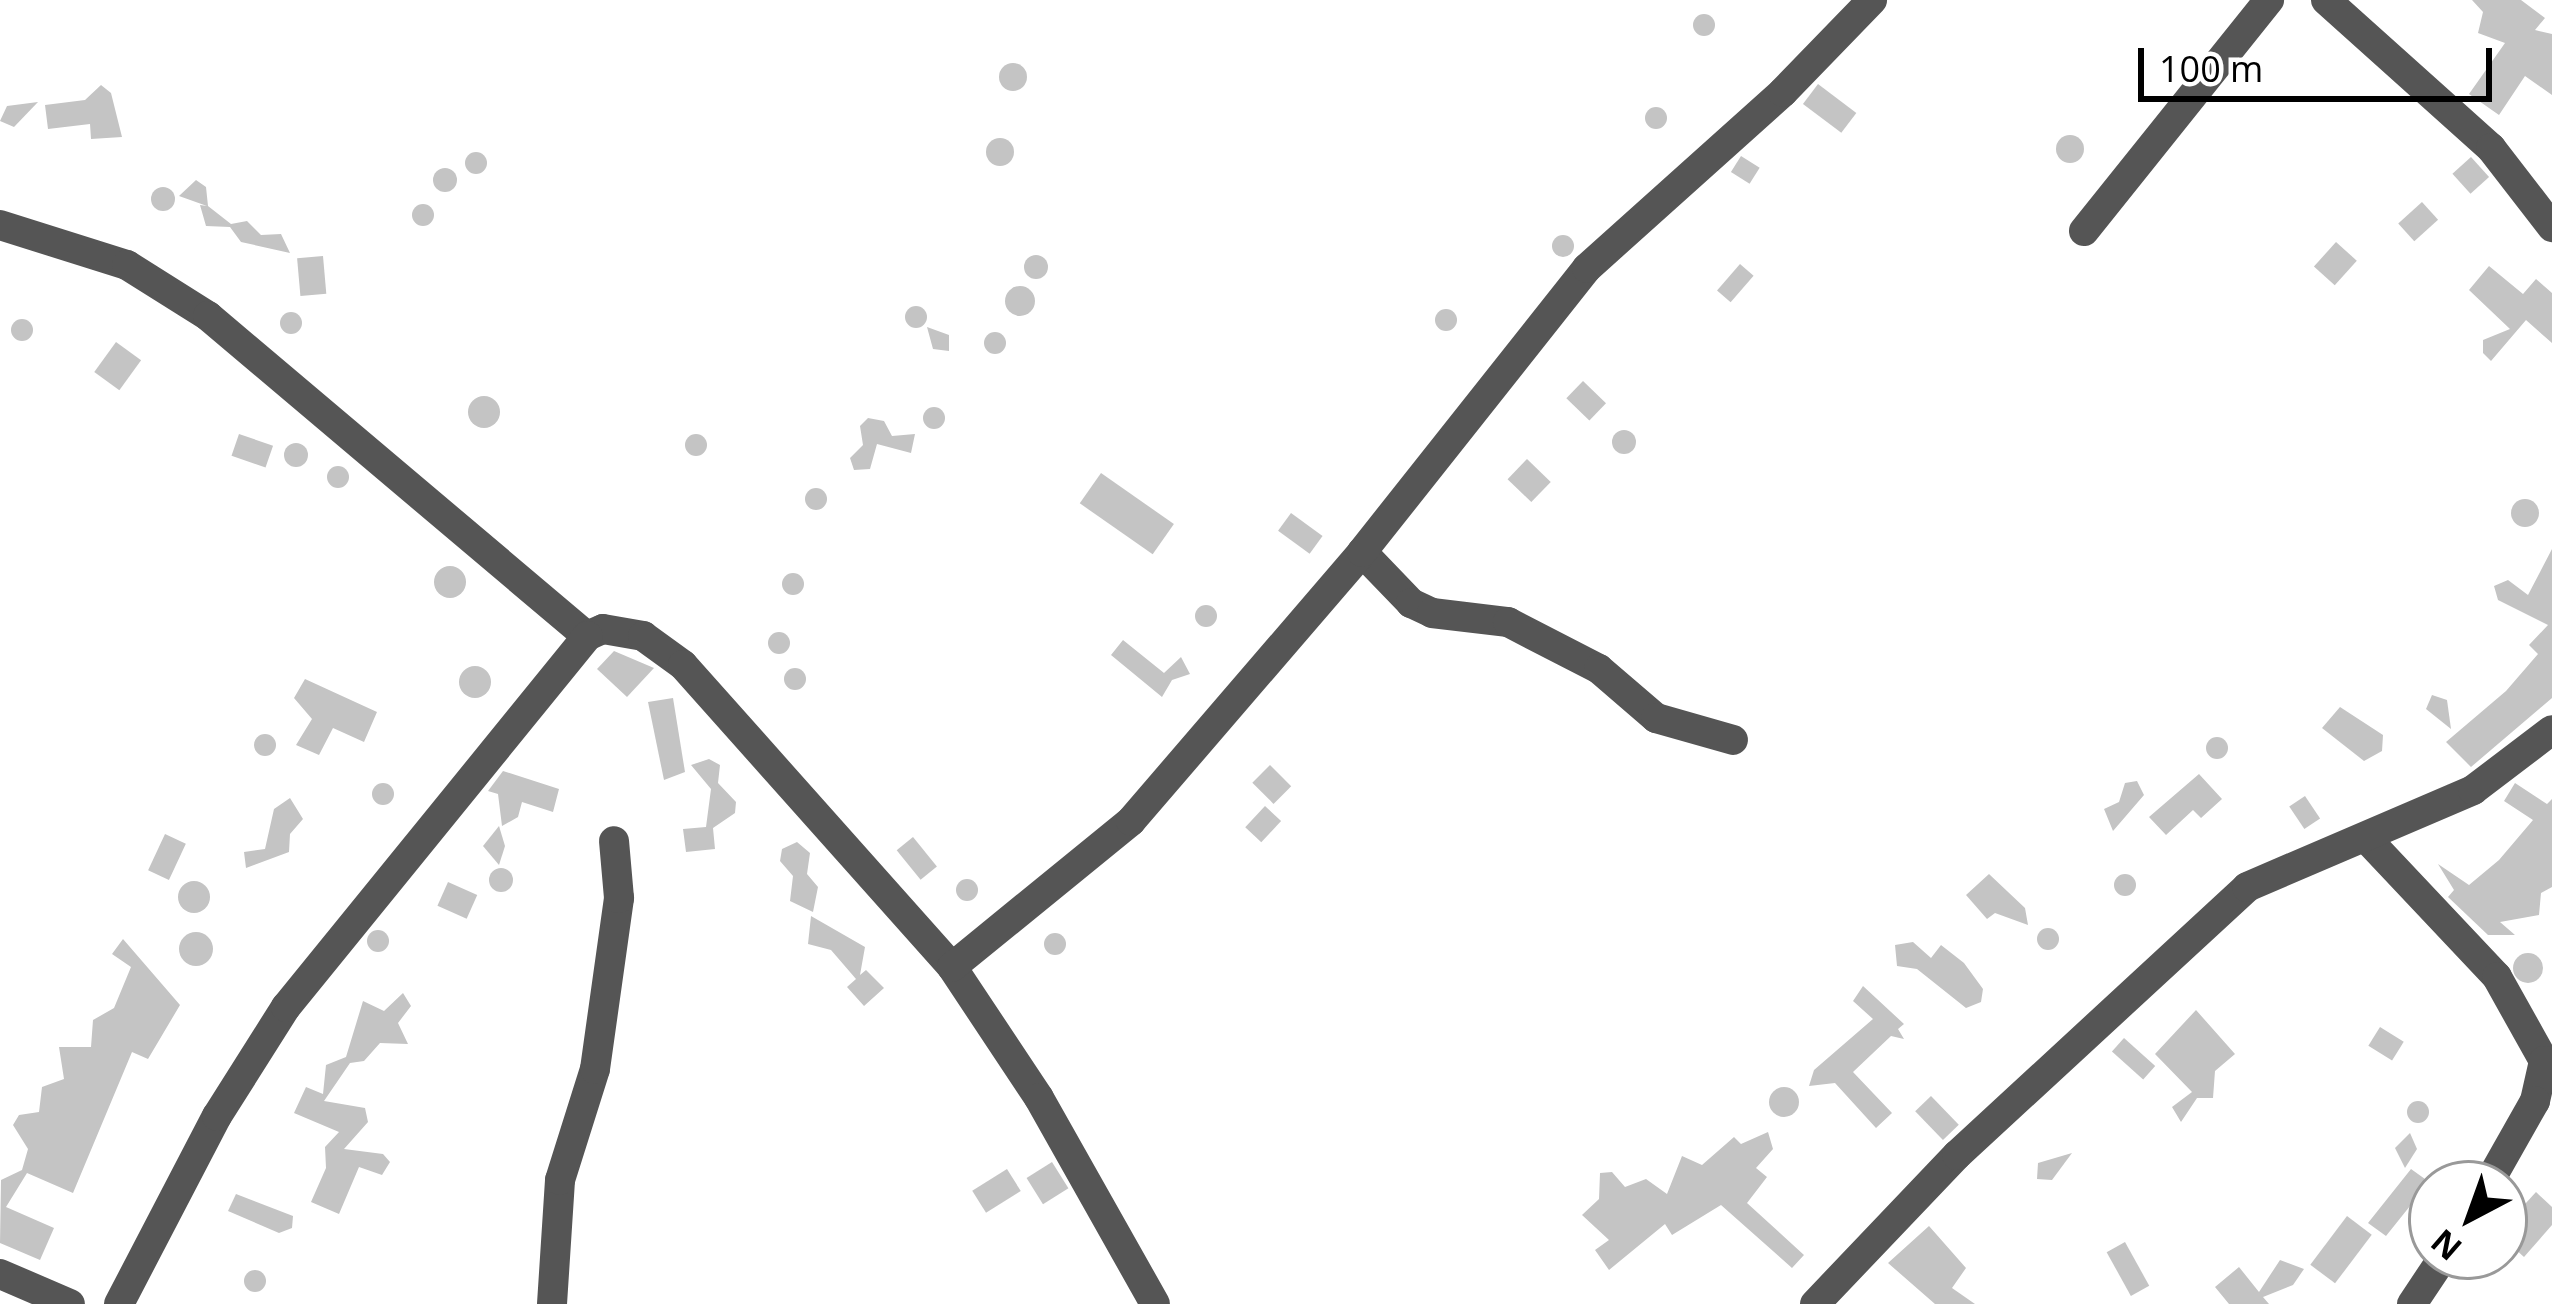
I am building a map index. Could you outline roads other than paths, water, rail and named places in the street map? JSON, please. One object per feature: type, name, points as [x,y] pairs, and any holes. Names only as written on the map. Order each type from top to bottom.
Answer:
[{"type":"street","points":[[952,967],[1130,821],[1362,551],[1587,268],[1783,92],[1872,0]]},
{"type":"street","points":[[2084,231],[2270,0]]},
{"type":"street","points":[[2326,0],[2491,148],[2552,227]]},
{"type":"street","points":[[0,225],[127,265],[208,316],[587,636]]},
{"type":"street","points":[[1362,551],[1411,603],[1432,613],[1508,622],[1599,670],[1656,718],[1733,740]]},
{"type":"street","points":[[119,1304],[217,1116],[286,1007],[587,636],[603,629],[643,636],[683,665],[952,967],[1040,1098],[1155,1304]]},
{"type":"street","points":[[1815,1304],[1957,1155],[2247,887],[2368,840],[2473,790],[2548,741]]},
{"type":"street","points":[[2368,840],[2497,977],[2544,1061],[2535,1101],[2502,1160]]},
{"type":"street","points":[[551,1304],[560,1180],[595,1069],[619,898],[614,841]]},
{"type":"street","points":[[0,1274],[70,1304]]}]
